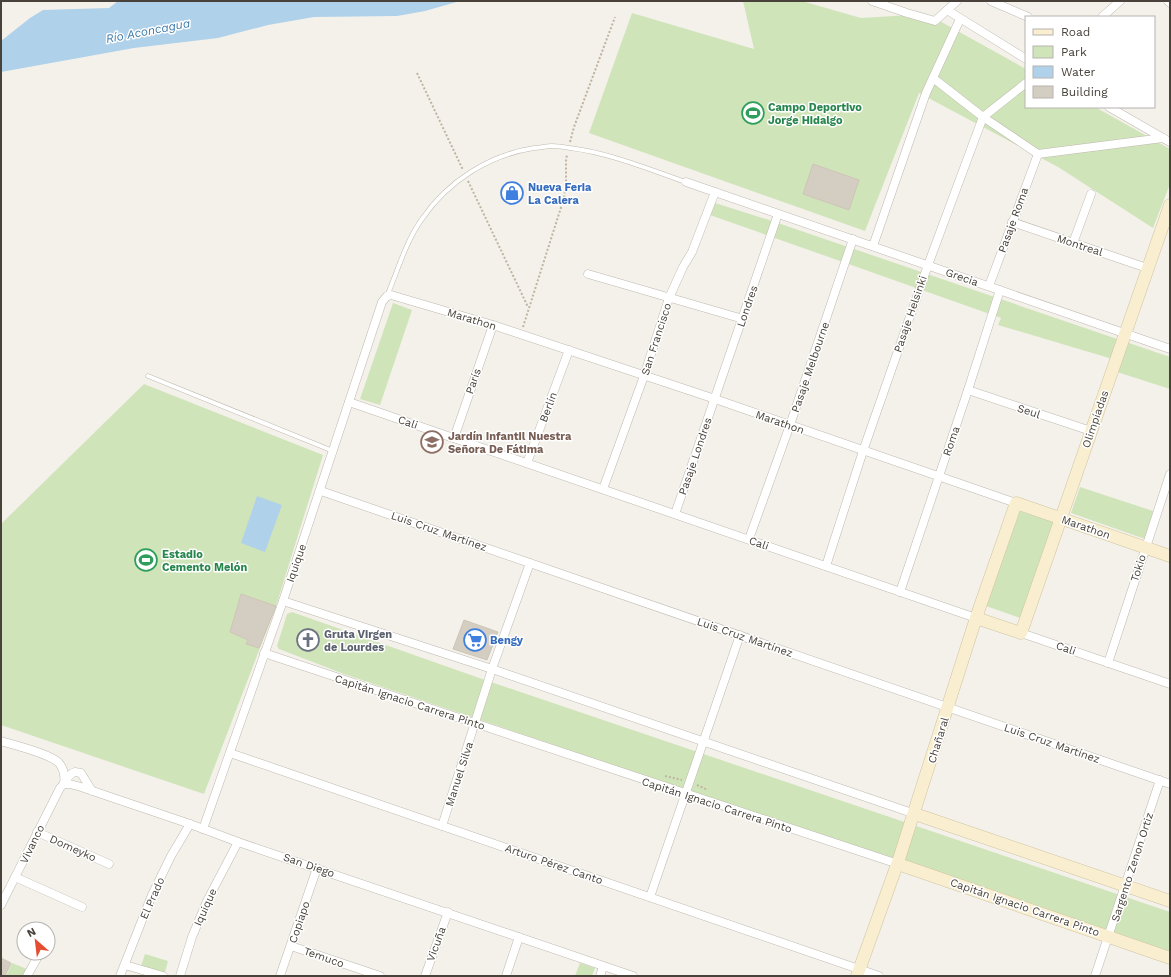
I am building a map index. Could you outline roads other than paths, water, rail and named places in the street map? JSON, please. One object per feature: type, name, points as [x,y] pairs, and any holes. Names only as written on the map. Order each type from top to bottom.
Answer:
[{"type":"street","points":[[872,1],[935,21],[957,1]]},
{"type":"street","points":[[991,1],[1026,16]]},
{"type":"street","points":[[1103,16],[1120,1]]},
{"type":"street","points":[[947,10],[1025,58]]},
{"type":"street","points":[[873,246],[924,100],[960,19]]},
{"type":"street","points":[[933,78],[983,117],[1038,154],[1167,140]]},
{"type":"street","points":[[983,117],[1025,83]]},
{"type":"street","points":[[1111,108],[1167,140]]},
{"type":"street","name":"Pasaje Helsinki","points":[[826,566],[863,451],[928,265],[983,117]]},
{"type":"street","name":"Pasaje Roma","points":[[989,286],[1038,154]]},
{"type":"street","name":"Grecia","points":[[686,182],[1170,349]]},
{"type":"street","name":"San Francisco","points":[[603,489],[644,376],[670,298],[683,267],[692,252],[715,192]]},
{"type":"street","points":[[1073,243],[1091,194]]},
{"type":"street","name":"Olimpíadas","points":[[1021,633],[1170,205]]},
{"type":"street","name":"Londres","points":[[715,399],[778,214]]},
{"type":"street","name":"Montreal","points":[[1012,222],[1147,268]]},
{"type":"street","name":"Pasaje Melbourne","points":[[749,539],[790,425],[853,239]]},
{"type":"street","points":[[588,274],[743,320]]},
{"type":"street","name":"Roma","points":[[900,592],[1000,290]]},
{"type":"street","name":"Marathon","points":[[387,296],[395,295],[493,324],[1170,556]]},
{"type":"street","name":"Iquique","points":[[203,829],[321,491],[382,302],[387,296]]},
{"type":"street","name":"París","points":[[454,438],[493,324]]},
{"type":"street","name":"Berlín","points":[[527,463],[569,350]]},
{"type":"street","name":"Seul","points":[[968,390],[1091,431]]},
{"type":"street","name":"Pasaje Londres","points":[[675,514],[715,399]]},
{"type":"street","name":"Cali","points":[[349,402],[1170,684]]},
{"type":"street","name":"Tokio","points":[[1108,663],[1170,474]]},
{"type":"street","name":"Luis Cruz Martínez","points":[[321,491],[1170,784]]},
{"type":"street","name":"Chañaral","points":[[858,973],[898,864],[976,618],[1016,503]]},
{"type":"street","name":"Manuel Silva","points":[[442,826],[492,669],[530,563]]},
{"type":"street","points":[[283,601],[492,669],[1170,901]]},
{"type":"street","points":[[650,897],[740,635]]},
{"type":"street","name":"Capitán Ignacio Carrera Pinto","points":[[264,653],[898,864],[1170,958]]},
{"type":"street","points":[[1,741],[47,756],[59,763],[62,769],[64,784]]},
{"type":"street","name":"Arturo Pérez Canto","points":[[230,753],[650,897],[858,973],[879,976]]},
{"type":"street","name":"Vivanco","points":[[2,902],[60,788],[70,774],[78,772],[82,775],[92,791]]},
{"type":"street","name":"Sargento Zenon Ortiz","points":[[1095,976],[1160,780]]},
{"type":"street","name":"San Diego","points":[[64,784],[70,784],[190,824],[238,842],[633,976]]},
{"type":"street","name":"El Prado","points":[[120,976],[152,895],[171,856],[190,824]]},
{"type":"street","name":"Domeyko","points":[[37,832],[110,864]]},
{"type":"street","name":"Iquique","points":[[180,976],[192,937],[207,901],[238,842]]},
{"type":"street","name":"Copiapo","points":[[280,976],[317,868]]},
{"type":"street","points":[[15,877],[82,907]]},
{"type":"street","name":"Vicuña","points":[[425,976],[448,912]]},
{"type":"street","points":[[506,976],[519,937]]},
{"type":"street","name":"Temuco","points":[[291,946],[359,973],[380,976]]},
{"type":"street","points":[[27,976],[35,961]]},
{"type":"street","points":[[125,965],[163,976]]},
{"type":"street","points":[[600,976],[604,967]]},
{"type":"lane","points":[[387,296],[406,250],[421,220],[439,196],[465,175],[497,158],[520,151],[552,146],[588,150],[686,182]]},
{"type":"lane","points":[[148,376],[333,452]]},
{"type":"water","name":"Río Aconcagua","points":[[118,1],[460,1],[425,11],[397,16],[314,17],[268,25],[218,38],[134,48],[1,72],[1,41],[30,18],[43,10],[109,8]]},
{"type":"water","points":[[257,496],[282,505],[265,552],[241,543]]},
{"type":"place","name":"Campo Deportivo Jorge Hidalgo","points":[[753,113]]},
{"type":"place","name":"Nueva Feria La Calera","points":[[512,193]]},
{"type":"place","name":"Jardín Infantil Nuestra Señora De Fátima","points":[[432,442]]},
{"type":"place","name":"Estadio Cemento Melón","points":[[146,560]]},
{"type":"place","name":"Gruta Virgen de Lourdes","points":[[308,640]]},
{"type":"place","name":"Bengy","points":[[475,640]]}]
